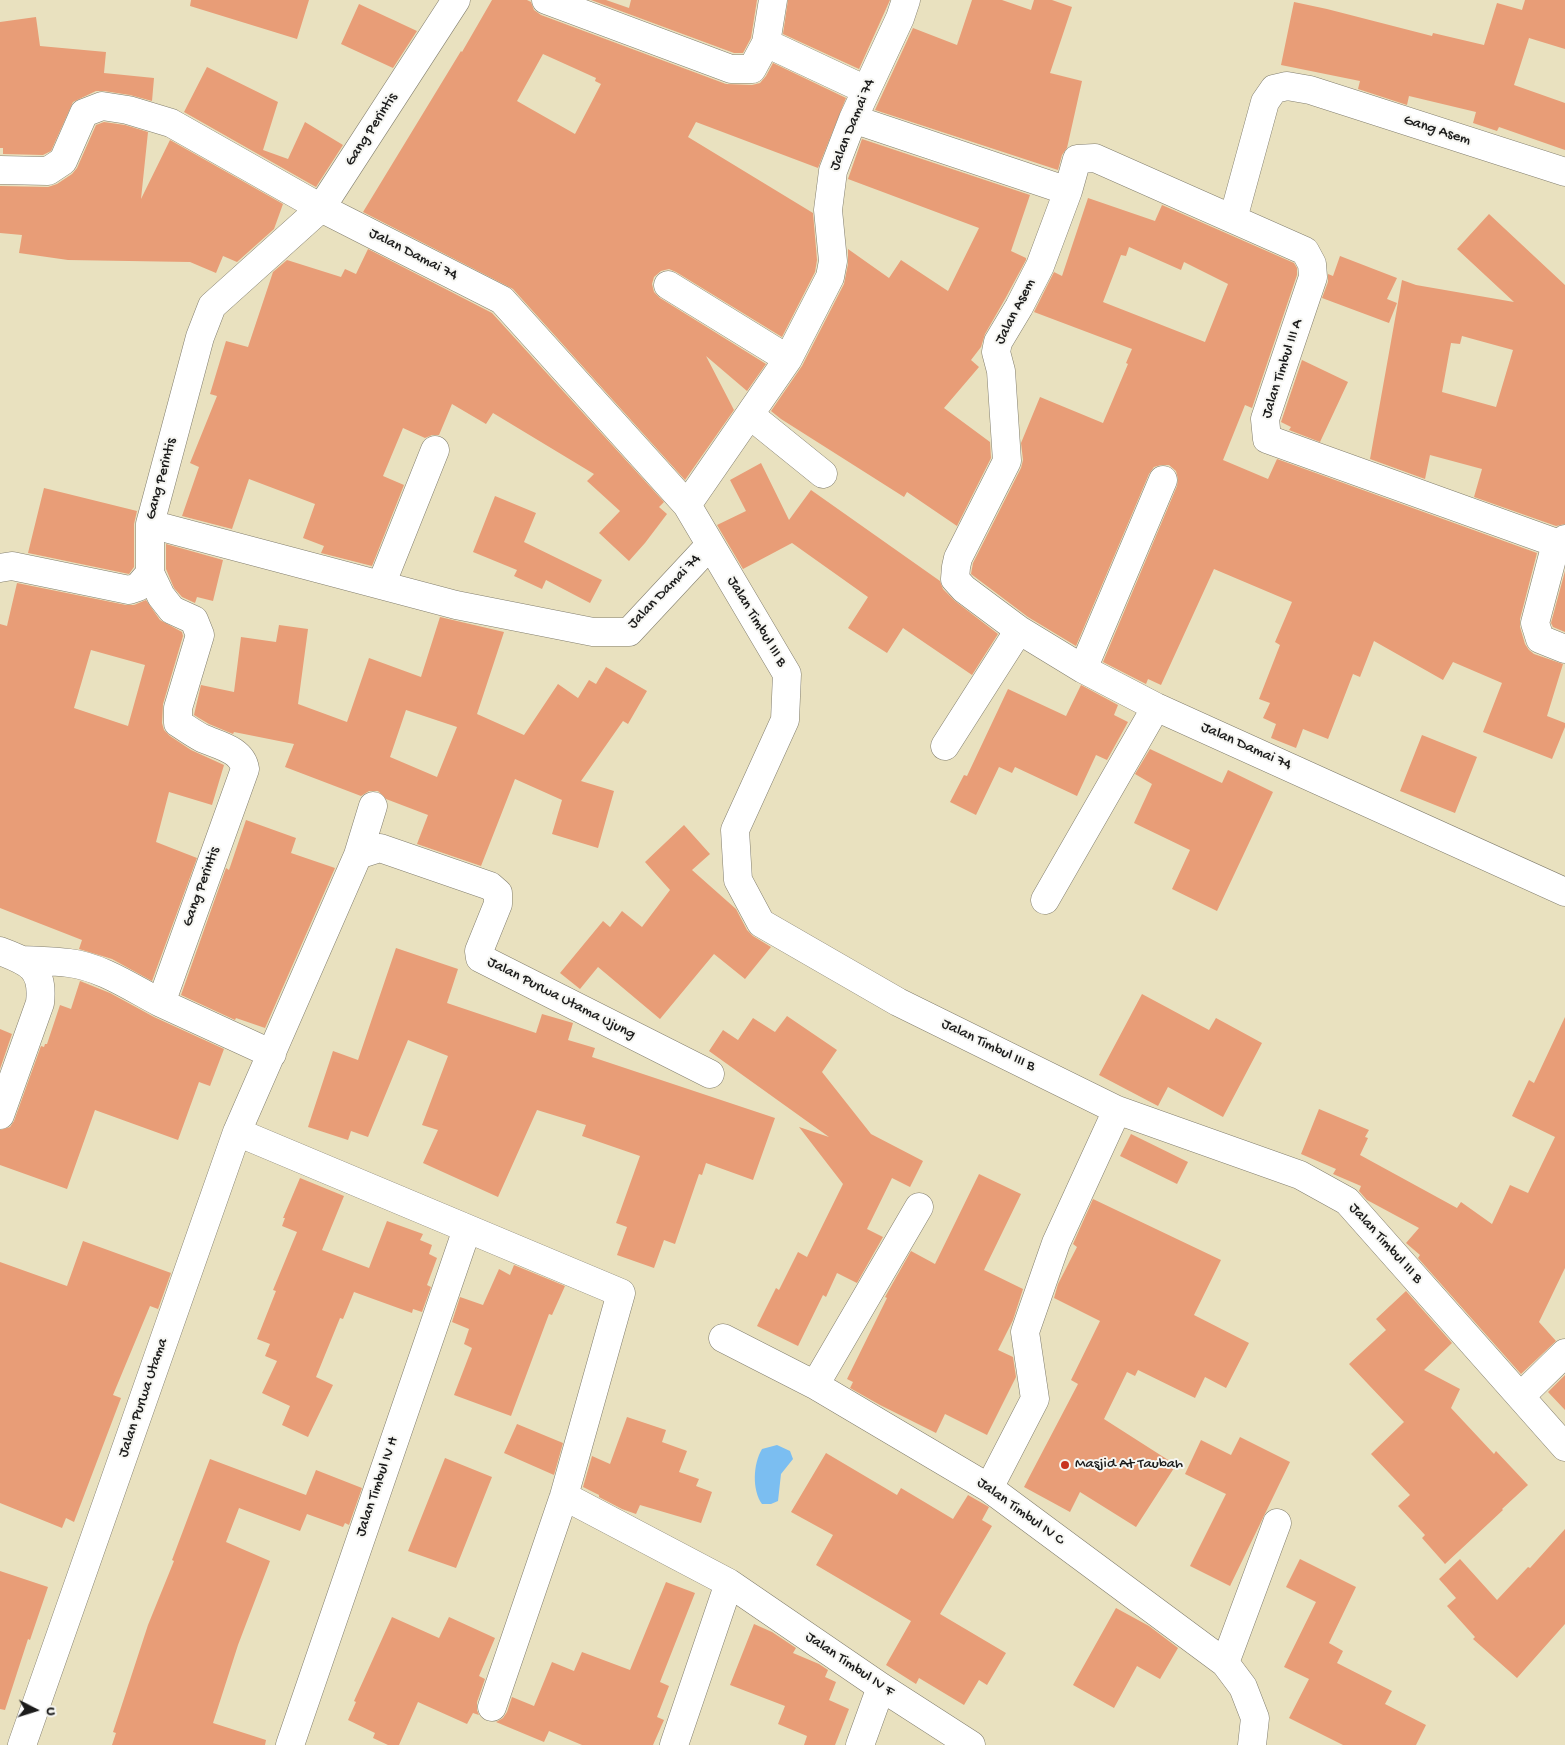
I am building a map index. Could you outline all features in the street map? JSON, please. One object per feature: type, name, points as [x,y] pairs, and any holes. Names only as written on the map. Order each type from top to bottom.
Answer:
[{"type":"street","name":"Gang Perintis","points":[[161,1003],[245,769],[244,764],[233,752],[201,738],[178,722],[178,708],[200,635],[194,620],[172,610],[160,596],[150,572],[150,524],[200,337],[212,306],[321,208],[456,0]]},
{"type":"street","points":[[546,0],[731,69],[752,69],[766,44],[773,0]]},
{"type":"street","name":"Jalan Damai 74","points":[[0,170],[48,171],[63,161],[84,113],[102,106],[128,110],[171,123],[321,208],[502,300],[686,505],[788,359],[830,277],[833,262],[828,210],[833,171],[853,119],[900,18],[906,0]]},
{"type":"street","points":[[766,44],[866,90]]},
{"type":"street","name":"Gang Asem","points":[[1233,220],[1265,102],[1274,89],[1287,86],[1310,90],[1565,172]]},
{"type":"street","points":[[853,119],[1068,191]]},
{"type":"street","name":"Jalan Timbul III A","points":[[1094,158],[1305,251],[1312,264],[1313,277],[1265,419],[1267,439],[1562,542]]},
{"type":"street","name":"Jalan Asem","points":[[956,567],[958,558],[1007,461],[1001,371],[996,352],[998,342],[1040,266],[1068,191],[1077,159],[1094,158]]},
{"type":"street","points":[[668,285],[788,359]]},
{"type":"street","points":[[750,415],[823,474]]},
{"type":"street","points":[[381,585],[435,450]]},
{"type":"street","points":[[1083,669],[1163,480]]},
{"type":"street","name":"Jalan Timbul III B","points":[[686,505],[787,674],[785,720],[735,830],[738,880],[761,923],[898,1002],[1117,1110],[1300,1175],[1346,1201],[1565,1447]]},
{"type":"street","name":"Jalan Damai 74","points":[[150,524],[456,605],[592,632],[629,632],[710,545]]},
{"type":"street","points":[[1562,542],[1554,551],[1535,623],[1540,639],[1565,649]]},
{"type":"street","points":[[0,568],[12,566],[129,590],[138,587],[150,572]]},
{"type":"street","name":"Jalan Damai 74","points":[[956,567],[956,579],[964,589],[1019,630],[1083,669],[1156,707],[1565,892]]},
{"type":"street","points":[[945,746],[1019,630]]},
{"type":"street","points":[[1045,900],[1156,707]]},
{"type":"street","points":[[12,956],[71,963],[108,975],[161,1003],[272,1054],[358,855],[373,806]]},
{"type":"street","name":"Jalan Purwa Utama Ujung","points":[[358,855],[380,848],[490,886],[498,893],[498,904],[479,951],[480,958],[710,1074]]},
{"type":"street","points":[[0,1116],[40,1003],[42,988],[36,972],[12,956]]},
{"type":"street","name":"Jalan Purwa Utama","points":[[22,1745],[237,1132],[272,1054]]},
{"type":"street","points":[[990,1488],[1035,1399],[1025,1332],[1056,1243],[1117,1110]]},
{"type":"street","points":[[237,1132],[621,1293],[564,1496],[492,1708]]},
{"type":"street","points":[[814,1385],[919,1207]]},
{"type":"street","name":"Jalan Timbul IV H","points":[[290,1745],[467,1229]]},
{"type":"street","name":"Jalan Timbul IV C","points":[[723,1338],[814,1385],[990,1488],[1225,1663],[1243,1687],[1255,1718],[1252,1745]]},
{"type":"street","points":[[1521,1396],[1565,1353]]},
{"type":"street","name":"Jalan Timbul IV F","points":[[564,1496],[729,1583],[881,1687],[971,1745]]},
{"type":"street","points":[[1225,1663],[1277,1523]]},
{"type":"street","points":[[674,1745],[729,1583]]},
{"type":"street","points":[[860,1745],[881,1687]]},
{"type":"water","points":[[777,1445],[790,1451],[793,1459],[781,1474],[778,1501],[771,1504],[762,1504],[755,1484],[755,1469],[762,1449]]},
{"type":"building","points":[[191,0],[309,0],[297,39],[190,6]]},
{"type":"building","points":[[492,0],[527,0],[531,2],[534,10],[541,15],[726,84],[752,85],[760,83],[773,63],[846,98],[818,168],[696,122],[688,137],[813,213],[817,260],[815,272],[782,337],[676,272],[669,269],[661,271],[654,277],[652,284],[654,292],[660,298],[766,364],[747,391],[706,356],[734,410],[685,480],[513,289],[363,212]],"holes":[[[543,54],[596,78],[595,81],[601,84],[575,134],[517,101]]]},
{"type":"building","points":[[591,0],[606,0],[629,8],[631,0],[757,0],[751,38],[743,53],[734,53]]},
{"type":"building","points":[[788,0],[890,0],[859,69],[783,34]]},
{"type":"building","points":[[972,0],[1002,0],[1031,10],[1034,0],[1052,0],[1072,7],[1050,73],[1082,81],[1067,148],[1062,155],[1058,170],[875,110],[913,28],[957,45]]},
{"type":"building","points":[[1525,0],[1565,0],[1565,49],[1529,38],[1514,85],[1565,103],[1565,150],[1499,127],[1497,131],[1473,123],[1476,112],[1409,96],[1407,105],[1358,89],[1360,81],[1281,65],[1294,2],[1432,36],[1433,33],[1484,45],[1497,3],[1522,10]]},
{"type":"building","points":[[359,4],[417,31],[393,68],[341,44]]},
{"type":"building","points":[[36,17],[40,46],[106,52],[104,73],[154,78],[152,101],[130,95],[96,91],[73,102],[51,151],[43,155],[3,154],[3,148],[0,148],[0,22]]},
{"type":"building","points":[[207,67],[278,102],[263,150],[288,159],[305,122],[343,145],[316,187],[184,112]]},
{"type":"building","points":[[104,122],[125,125],[148,132],[141,199],[170,140],[283,204],[274,229],[237,262],[223,256],[216,273],[190,262],[68,260],[19,253],[22,235],[0,233],[0,186],[48,187],[57,184],[72,174],[77,168],[96,125]]},
{"type":"building","points":[[862,139],[1030,195],[1011,251],[1026,258],[1026,260],[985,334],[981,347],[971,360],[979,367],[944,408],[990,442],[991,458],[957,526],[907,492],[904,497],[771,411],[802,366],[844,284],[848,264],[848,249],[889,278],[901,260],[948,291],[979,228],[848,179]]},
{"type":"building","points":[[1088,198],[1155,221],[1162,205],[1294,263],[1297,268],[1297,275],[1252,408],[1245,405],[1223,460],[1268,479],[1277,459],[1537,553],[1520,619],[1520,627],[1525,644],[1529,650],[1534,654],[1563,664],[1547,716],[1565,723],[1552,759],[1483,732],[1502,683],[1453,662],[1443,680],[1374,641],[1360,677],[1353,674],[1328,739],[1303,729],[1296,748],[1271,738],[1276,724],[1263,718],[1270,703],[1259,699],[1280,645],[1275,642],[1292,602],[1214,569],[1161,685],[1148,679],[1146,684],[1103,662],[1177,486],[1176,471],[1169,465],[1154,467],[1149,474],[1076,646],[1028,617],[971,574],[973,563],[1021,468],[1023,460],[1021,443],[1040,397],[1103,423],[1128,364],[1126,363],[1132,349],[1034,312],[1054,272],[1062,276]],"holes":[[[1129,247],[1181,270],[1184,262],[1228,284],[1205,342],[1103,302],[1121,255],[1126,256]]]},
{"type":"building","points":[[1489,214],[1565,285],[1565,524],[1556,526],[1474,497],[1482,469],[1430,455],[1425,479],[1370,459],[1402,280],[1416,285],[1514,302],[1457,249]],"holes":[[[1462,336],[1513,350],[1496,407],[1442,392],[1451,343],[1460,344]]]},
{"type":"building","points":[[368,249],[492,313],[664,502],[659,507],[667,514],[629,561],[599,533],[620,511],[587,481],[594,474],[493,413],[486,424],[452,404],[439,435],[425,438],[403,428],[383,476],[404,485],[372,566],[321,553],[324,546],[303,538],[315,504],[249,479],[232,529],[182,516],[199,467],[190,463],[217,396],[210,394],[226,341],[248,347],[273,272],[287,260],[341,277],[345,269],[356,274]]},
{"type":"building","points":[[1340,256],[1397,278],[1387,299],[1397,303],[1389,323],[1322,298],[1328,282],[1328,274],[1333,276]]},
{"type":"building","points":[[1302,360],[1348,382],[1320,442],[1289,430],[1291,427],[1281,422]]},
{"type":"building","points":[[761,463],[789,520],[811,490],[940,581],[943,589],[955,601],[998,634],[972,675],[903,628],[887,653],[848,628],[868,597],[792,543],[743,569],[717,525],[746,511],[730,480]]},
{"type":"building","points":[[44,488],[137,511],[134,524],[134,567],[129,574],[28,553]]},
{"type":"building","points":[[495,496],[536,513],[524,542],[602,580],[590,603],[546,580],[542,589],[514,576],[517,570],[473,552]]},
{"type":"building","points":[[166,544],[223,560],[213,601],[197,597],[195,603],[182,597],[174,588],[166,569]]},
{"type":"building","points":[[1565,571],[1565,632],[1553,627],[1551,623]]},
{"type":"building","points":[[17,583],[126,605],[134,605],[146,600],[160,620],[182,632],[183,636],[163,704],[162,723],[164,730],[191,750],[224,765],[212,805],[169,792],[156,842],[197,858],[152,981],[112,959],[79,949],[82,940],[0,908],[0,624],[7,626]],"holes":[[[91,650],[145,665],[128,726],[74,708]]]},
{"type":"building","points":[[440,617],[504,632],[477,714],[524,735],[558,684],[578,698],[589,680],[596,684],[606,667],[647,691],[628,724],[623,721],[581,781],[614,791],[598,848],[552,834],[562,800],[515,779],[481,866],[417,844],[428,815],[386,799],[378,791],[369,791],[361,796],[285,767],[294,744],[234,732],[233,734],[209,724],[194,715],[201,685],[234,692],[241,637],[276,642],[279,625],[308,629],[298,704],[347,722],[369,658],[421,677]],"holes":[[[406,710],[457,727],[437,777],[390,757]]]},
{"type":"building","points":[[1081,685],[1118,705],[1114,715],[1128,722],[1107,760],[1096,755],[1077,796],[1015,767],[1012,773],[999,767],[976,815],[950,802],[964,775],[967,776],[1008,689],[1066,716]]},
{"type":"building","points":[[1422,735],[1477,757],[1455,813],[1400,791]]},
{"type":"building","points":[[1150,749],[1222,783],[1228,770],[1273,792],[1217,911],[1172,889],[1190,850],[1134,823],[1152,784],[1135,774]]},
{"type":"building","points":[[246,820],[296,838],[291,853],[335,868],[265,1028],[236,1018],[235,1020],[181,995],[226,868],[229,870]]},
{"type":"building","points":[[684,825],[710,854],[692,870],[736,909],[747,930],[753,936],[771,947],[745,979],[714,954],[660,1019],[598,967],[580,989],[560,973],[603,921],[610,927],[622,911],[642,927],[670,890],[645,862]]},
{"type":"building","points":[[396,948],[458,969],[447,1003],[536,1033],[542,1014],[573,1023],[568,1040],[595,1048],[592,1057],[775,1118],[753,1180],[706,1163],[702,1175],[699,1174],[675,1244],[664,1240],[654,1268],[617,1255],[627,1227],[616,1223],[640,1156],[582,1136],[586,1125],[537,1110],[498,1197],[423,1163],[438,1130],[422,1125],[448,1056],[408,1040],[368,1137],[351,1131],[348,1140],[308,1127],[333,1051],[358,1060]]},
{"type":"building","points":[[80,981],[110,993],[154,1017],[224,1049],[210,1086],[199,1082],[178,1140],[95,1110],[67,1189],[0,1165],[0,1130],[10,1127],[14,1121],[41,1046],[44,1047],[47,1044],[60,1005],[71,1009]]},
{"type":"building","points":[[1142,994],[1209,1030],[1216,1018],[1262,1043],[1223,1117],[1168,1087],[1158,1106],[1099,1075]]},
{"type":"building","points":[[787,1016],[837,1050],[822,1072],[871,1134],[923,1161],[910,1187],[892,1178],[867,1229],[883,1237],[857,1283],[837,1273],[826,1297],[823,1295],[798,1346],[757,1326],[776,1288],[779,1290],[798,1252],[807,1257],[843,1184],[799,1127],[829,1137],[709,1051],[723,1030],[738,1040],[753,1018],[775,1032]]},
{"type":"building","points":[[1565,1017],[1565,1268],[1539,1322],[1556,1341],[1521,1374],[1418,1258],[1420,1255],[1406,1243],[1419,1228],[1367,1200],[1359,1191],[1361,1186],[1333,1174],[1336,1169],[1301,1154],[1319,1109],[1369,1130],[1365,1137],[1368,1138],[1360,1155],[1457,1208],[1461,1202],[1492,1224],[1510,1185],[1528,1193],[1555,1137],[1512,1116],[1529,1080],[1534,1083]]},
{"type":"building","points":[[0,1029],[12,1034],[0,1069]]},
{"type":"building","points":[[1131,1134],[1188,1162],[1177,1184],[1120,1156]]},
{"type":"building","points":[[979,1174],[1021,1194],[984,1270],[1023,1289],[1013,1320],[998,1350],[1013,1357],[1016,1377],[987,1435],[945,1414],[936,1433],[850,1388],[853,1382],[847,1379],[887,1298],[885,1297],[911,1251],[935,1264]]},
{"type":"building","points":[[300,1178],[344,1196],[322,1250],[369,1268],[387,1221],[423,1234],[420,1240],[432,1245],[429,1254],[437,1258],[427,1285],[431,1287],[422,1312],[413,1309],[412,1313],[354,1292],[343,1319],[340,1318],[316,1377],[333,1385],[308,1437],[282,1425],[290,1406],[262,1393],[277,1361],[265,1356],[270,1344],[257,1339],[276,1291],[273,1290],[297,1232],[282,1226],[285,1218],[283,1218]]},
{"type":"building","points":[[1093,1199],[1221,1260],[1194,1315],[1249,1343],[1226,1388],[1205,1377],[1195,1398],[1138,1370],[1135,1376],[1127,1372],[1104,1419],[1176,1465],[1136,1527],[1080,1492],[1070,1512],[1024,1487],[1078,1384],[1071,1380],[1100,1321],[1054,1298],[1058,1284],[1077,1247],[1073,1244]]},
{"type":"building","points":[[83,1241],[171,1273],[158,1309],[150,1306],[113,1395],[121,1398],[74,1522],[66,1518],[62,1528],[0,1503],[0,1262],[67,1286]]},
{"type":"building","points":[[514,1265],[565,1286],[552,1315],[549,1314],[511,1416],[454,1395],[472,1348],[464,1344],[469,1329],[452,1322],[460,1297],[483,1305],[499,1269],[510,1275]]},
{"type":"building","points":[[1406,1291],[1452,1343],[1424,1370],[1460,1389],[1451,1408],[1494,1454],[1496,1451],[1528,1485],[1445,1564],[1422,1538],[1425,1535],[1398,1506],[1410,1495],[1371,1454],[1404,1422],[1349,1364],[1386,1330],[1376,1319]]},
{"type":"building","points":[[1565,1375],[1565,1410],[1548,1392]]},
{"type":"building","points":[[627,1417],[666,1430],[662,1442],[687,1451],[679,1472],[699,1479],[696,1486],[712,1492],[701,1523],[640,1505],[636,1514],[622,1509],[583,1487],[592,1456],[610,1464]]},
{"type":"building","points":[[517,1424],[563,1443],[554,1475],[504,1453]]},
{"type":"building","points":[[1240,1437],[1290,1462],[1230,1586],[1190,1566],[1226,1494],[1185,1474],[1201,1440],[1231,1455]]},
{"type":"building","points":[[826,1453],[897,1495],[901,1488],[953,1519],[968,1495],[989,1507],[982,1520],[992,1526],[940,1614],[1006,1653],[987,1685],[979,1680],[964,1705],[919,1678],[916,1684],[886,1665],[911,1621],[816,1565],[833,1535],[791,1512]]},
{"type":"building","points":[[445,1458],[492,1477],[456,1568],[408,1551]]},
{"type":"building","points":[[210,1459],[306,1495],[316,1470],[362,1488],[349,1525],[345,1523],[343,1527],[307,1514],[300,1531],[239,1508],[226,1542],[270,1561],[238,1645],[213,1723],[266,1740],[265,1745],[112,1745],[116,1733],[113,1732],[148,1625],[174,1561],[172,1560]]},
{"type":"building","points":[[1565,1529],[1565,1624],[1517,1678],[1473,1639],[1475,1637],[1447,1606],[1456,1598],[1439,1579],[1460,1559],[1497,1600],[1528,1567],[1530,1568]]},
{"type":"building","points":[[1300,1559],[1356,1587],[1329,1643],[1343,1651],[1337,1663],[1392,1691],[1385,1704],[1426,1725],[1416,1745],[1343,1745],[1289,1718],[1309,1679],[1284,1667],[1316,1602],[1286,1587]]},
{"type":"building","points":[[0,1571],[48,1587],[30,1640],[28,1639],[5,1710],[0,1709]]},
{"type":"building","points":[[666,1582],[695,1593],[660,1682],[669,1686],[657,1717],[664,1720],[653,1745],[582,1745],[549,1731],[544,1742],[496,1722],[503,1718],[507,1712],[512,1697],[534,1706],[552,1662],[574,1671],[582,1652],[630,1670]]},
{"type":"building","points":[[1116,1608],[1149,1626],[1178,1648],[1160,1679],[1137,1666],[1114,1708],[1073,1685]]},
{"type":"building","points":[[392,1617],[439,1638],[449,1617],[495,1638],[479,1676],[485,1679],[477,1702],[479,1715],[473,1713],[467,1724],[418,1702],[399,1745],[388,1745],[373,1738],[375,1733],[348,1720],[356,1702],[354,1701]]},
{"type":"building","points":[[754,1624],[772,1632],[796,1648],[793,1653],[828,1670],[825,1677],[836,1682],[829,1700],[849,1709],[835,1745],[804,1745],[807,1736],[778,1724],[785,1706],[730,1685]]},
{"type":"place","name":"Masjid At Taubah","points":[[1065,1465]]}]
